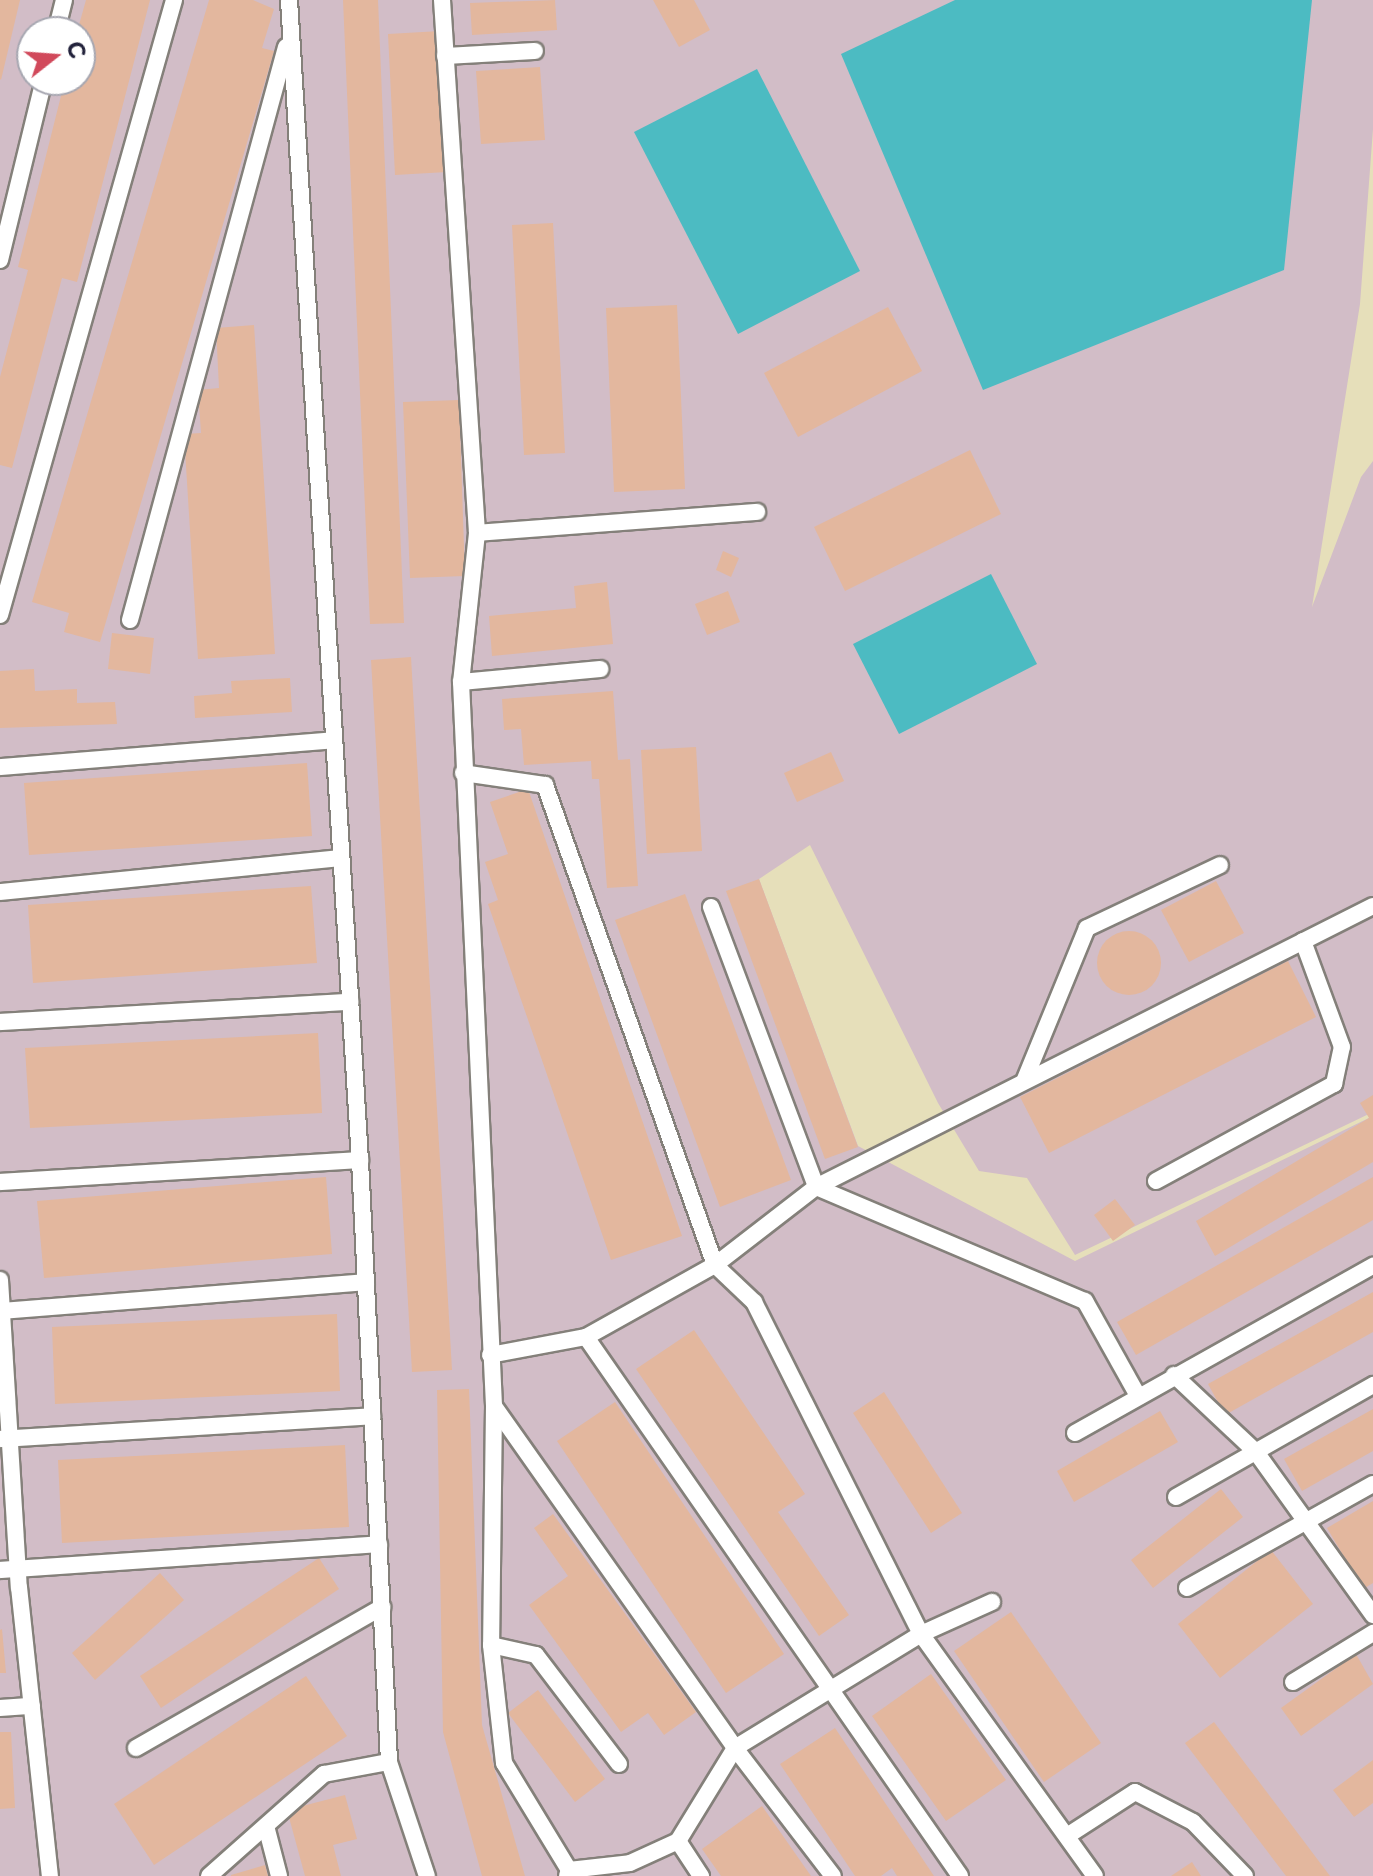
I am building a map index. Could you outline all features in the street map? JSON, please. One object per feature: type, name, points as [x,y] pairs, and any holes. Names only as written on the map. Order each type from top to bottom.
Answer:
[{"type":"lane","points":[[2,605],[174,0]]},
{"type":"lane","points":[[289,0],[360,1160],[389,1762],[427,1876]]},
{"type":"lane","points":[[442,0],[477,533],[461,682],[494,1406],[491,1645],[504,1763],[568,1873],[630,1863],[678,1841],[735,1748],[829,1694],[921,1634],[992,1602]]},
{"type":"lane","points":[[130,620],[290,33]]},
{"type":"lane","points":[[445,56],[535,51]]},
{"type":"lane","points":[[0,260],[40,96]]},
{"type":"lane","points":[[477,533],[757,512]]},
{"type":"lane","points":[[461,682],[600,669]]},
{"type":"lane","points":[[0,767],[332,740]]},
{"type":"lane","points":[[463,773],[545,785],[715,1265],[754,1302],[921,1634],[1095,1876]]},
{"type":"lane","points":[[0,892],[340,858]]},
{"type":"lane","points":[[1025,1079],[1087,928],[1220,865]]},
{"type":"lane","points":[[490,1355],[586,1337],[715,1265],[816,1187],[1373,906]]},
{"type":"lane","points":[[711,907],[816,1187],[1085,1301],[1138,1396]]},
{"type":"lane","points":[[1156,1181],[1334,1084],[1342,1047],[1303,941]]},
{"type":"lane","points":[[0,1022],[350,1002]]},
{"type":"lane","points":[[0,1182],[360,1160]]},
{"type":"lane","points":[[1075,1433],[1373,1266]]},
{"type":"lane","points":[[0,1280],[5,1439],[50,1876]]},
{"type":"lane","points":[[1,1311],[366,1282]]},
{"type":"lane","points":[[586,1337],[802,1645],[829,1694],[960,1876]]},
{"type":"lane","points":[[1174,1375],[1256,1452],[1310,1521],[1373,1615]]},
{"type":"lane","points":[[1176,1497],[1373,1385]]},
{"type":"lane","points":[[494,1406],[735,1748],[833,1876]]},
{"type":"lane","points":[[5,1439],[372,1416]]},
{"type":"lane","points":[[1187,1588],[1373,1484]]},
{"type":"lane","points":[[0,1570],[379,1544]]},
{"type":"lane","points":[[136,1748],[382,1607]]},
{"type":"lane","points":[[1293,1682],[1373,1633]]},
{"type":"lane","points":[[491,1645],[536,1655],[619,1764]]},
{"type":"lane","points":[[0,1708],[32,1706]]},
{"type":"lane","points":[[209,1876],[324,1774],[389,1762]]},
{"type":"lane","points":[[1067,1836],[1135,1792],[1193,1822],[1245,1876]]},
{"type":"lane","points":[[266,1826],[279,1876]]},
{"type":"lane","points":[[678,1841],[701,1876]]},
{"type":"shaded area","points":[[0,0],[1373,0],[1373,129],[1360,304],[1312,607],[1361,477],[1373,461],[1373,1112],[1075,1255],[1027,1178],[979,1171],[938,1103],[810,845],[759,879],[858,1146],[1075,1261],[1373,1116],[1373,1876],[0,1876]]},
{"type":"water","points":[[955,0],[1312,0],[1284,270],[983,390],[841,54]]},
{"type":"water","points":[[757,69],[860,271],[738,334],[634,132]]},
{"type":"water","points":[[991,574],[1037,664],[899,734],[853,644]]},
{"type":"building","points":[[0,0],[20,0],[1,80]]},
{"type":"building","points":[[86,0],[150,0],[77,282],[62,278],[12,468],[0,465],[0,377],[28,270],[18,267],[61,96],[96,96],[96,16],[82,16]]},
{"type":"building","points":[[209,0],[253,0],[274,9],[262,48],[274,51],[100,642],[64,632],[69,613],[32,602]]},
{"type":"building","points":[[343,0],[378,0],[404,623],[370,624]]},
{"type":"building","points":[[555,0],[557,30],[472,35],[470,3]]},
{"type":"building","points":[[653,0],[694,0],[710,30],[679,47]]},
{"type":"building","points":[[440,31],[447,172],[395,175],[388,34]]},
{"type":"building","points":[[540,67],[545,140],[481,144],[476,71]]},
{"type":"building","points":[[553,223],[565,453],[524,455],[512,225]]},
{"type":"building","points":[[677,305],[685,489],[614,492],[606,308]]},
{"type":"building","points":[[888,307],[922,371],[798,437],[764,373]]},
{"type":"building","points":[[254,325],[275,654],[198,659],[184,434],[201,433],[198,390],[219,388],[216,328]]},
{"type":"building","points":[[459,400],[465,576],[410,578],[403,402]]},
{"type":"building","points":[[970,450],[1001,514],[845,591],[814,527]]},
{"type":"building","points":[[723,551],[739,558],[731,577],[716,570]]},
{"type":"building","points":[[607,582],[613,644],[492,656],[489,616],[576,608],[574,586]]},
{"type":"building","points":[[728,591],[740,622],[707,635],[695,604]]},
{"type":"building","points":[[112,633],[154,638],[150,674],[108,669]]},
{"type":"building","points":[[411,657],[452,1370],[412,1372],[371,660]]},
{"type":"building","points":[[34,669],[35,691],[77,689],[77,703],[115,702],[117,724],[0,728],[0,671]]},
{"type":"building","points":[[290,678],[292,712],[195,718],[194,696],[232,693],[231,681]]},
{"type":"building","points":[[613,691],[618,760],[630,759],[638,886],[607,888],[599,779],[592,779],[591,761],[524,765],[521,729],[504,730],[502,699]]},
{"type":"building","points":[[696,747],[702,851],[647,854],[641,750]]},
{"type":"building","points":[[831,752],[844,781],[797,802],[784,773]]},
{"type":"building","points":[[307,763],[312,836],[29,855],[24,783]]},
{"type":"building","points":[[528,789],[682,1236],[611,1260],[488,904],[498,900],[485,862],[508,854],[490,802]]},
{"type":"building","points":[[759,879],[858,1147],[825,1159],[726,891]]},
{"type":"building","points":[[1216,881],[1244,933],[1189,962],[1161,910]]},
{"type":"building","points":[[311,886],[317,963],[33,983],[28,905]]},
{"type":"building","points":[[685,894],[791,1180],[720,1207],[615,920]]},
{"type":"building","points":[[1123,931],[1135,931],[1152,940],[1159,951],[1159,975],[1152,986],[1135,995],[1123,995],[1111,990],[1102,981],[1097,969],[1097,957],[1102,945],[1111,936]]},
{"type":"building","points":[[1288,961],[1316,1017],[1049,1153],[1020,1097]]},
{"type":"building","points":[[318,1033],[322,1113],[30,1128],[25,1048]]},
{"type":"building","points":[[1373,1095],[1373,1162],[1215,1256],[1196,1221],[1369,1118],[1360,1103]]},
{"type":"building","points":[[326,1177],[332,1254],[44,1278],[37,1201]]},
{"type":"building","points":[[1373,1177],[1373,1220],[1136,1355],[1117,1322]]},
{"type":"building","points":[[1115,1199],[1135,1225],[1113,1241],[1094,1215]]},
{"type":"building","points":[[1373,1292],[1373,1332],[1225,1415],[1208,1384]]},
{"type":"building","points":[[337,1314],[340,1391],[55,1404],[52,1327]]},
{"type":"building","points":[[694,1330],[805,1494],[778,1512],[849,1615],[819,1636],[636,1369]]},
{"type":"building","points":[[469,1389],[482,1725],[525,1876],[482,1876],[443,1732],[437,1390]]},
{"type":"building","points":[[884,1392],[962,1513],[931,1533],[853,1413]]},
{"type":"building","points":[[615,1402],[784,1654],[726,1693],[557,1441]]},
{"type":"building","points":[[1373,1409],[1373,1451],[1302,1491],[1284,1459]]},
{"type":"building","points":[[1160,1411],[1178,1442],[1074,1502],[1057,1471]]},
{"type":"building","points":[[345,1445],[349,1527],[62,1543],[58,1460]]},
{"type":"building","points":[[1221,1489],[1243,1517],[1153,1588],[1131,1560]]},
{"type":"building","points":[[1373,1501],[1373,1583],[1363,1589],[1327,1528]]},
{"type":"building","points":[[553,1514],[696,1712],[664,1735],[648,1713],[621,1732],[529,1605],[568,1576],[534,1528]]},
{"type":"building","points":[[1271,1550],[1313,1604],[1220,1678],[1178,1624]]},
{"type":"building","points":[[319,1558],[339,1589],[161,1708],[140,1676]]},
{"type":"building","points":[[160,1573],[184,1600],[95,1680],[72,1653]]},
{"type":"building","points":[[1011,1612],[1101,1743],[1044,1782],[954,1651]]},
{"type":"building","points":[[2,1629],[6,1673],[0,1673]]},
{"type":"building","points":[[1356,1654],[1373,1684],[1301,1736],[1281,1708]]},
{"type":"building","points":[[931,1674],[1006,1780],[946,1821],[872,1716]]},
{"type":"building","points":[[306,1676],[347,1736],[154,1865],[114,1804]]},
{"type":"building","points":[[538,1690],[605,1779],[575,1802],[508,1713]]},
{"type":"building","points":[[1214,1722],[1330,1876],[1286,1876],[1185,1743]]},
{"type":"building","points":[[835,1728],[934,1876],[897,1876],[892,1868],[881,1876],[855,1876],[780,1764]]},
{"type":"building","points":[[0,1732],[11,1732],[15,1808],[0,1809]]},
{"type":"building","points":[[1373,1760],[1373,1803],[1354,1817],[1333,1790]]},
{"type":"building","points":[[345,1795],[357,1839],[333,1845],[341,1876],[305,1876],[287,1810]]},
{"type":"building","points":[[762,1806],[811,1876],[721,1876],[702,1849]]},
{"type":"building","points":[[1192,1862],[1201,1876],[1171,1876]]},
{"type":"building","points":[[265,1865],[268,1876],[231,1876],[231,1875]]}]
